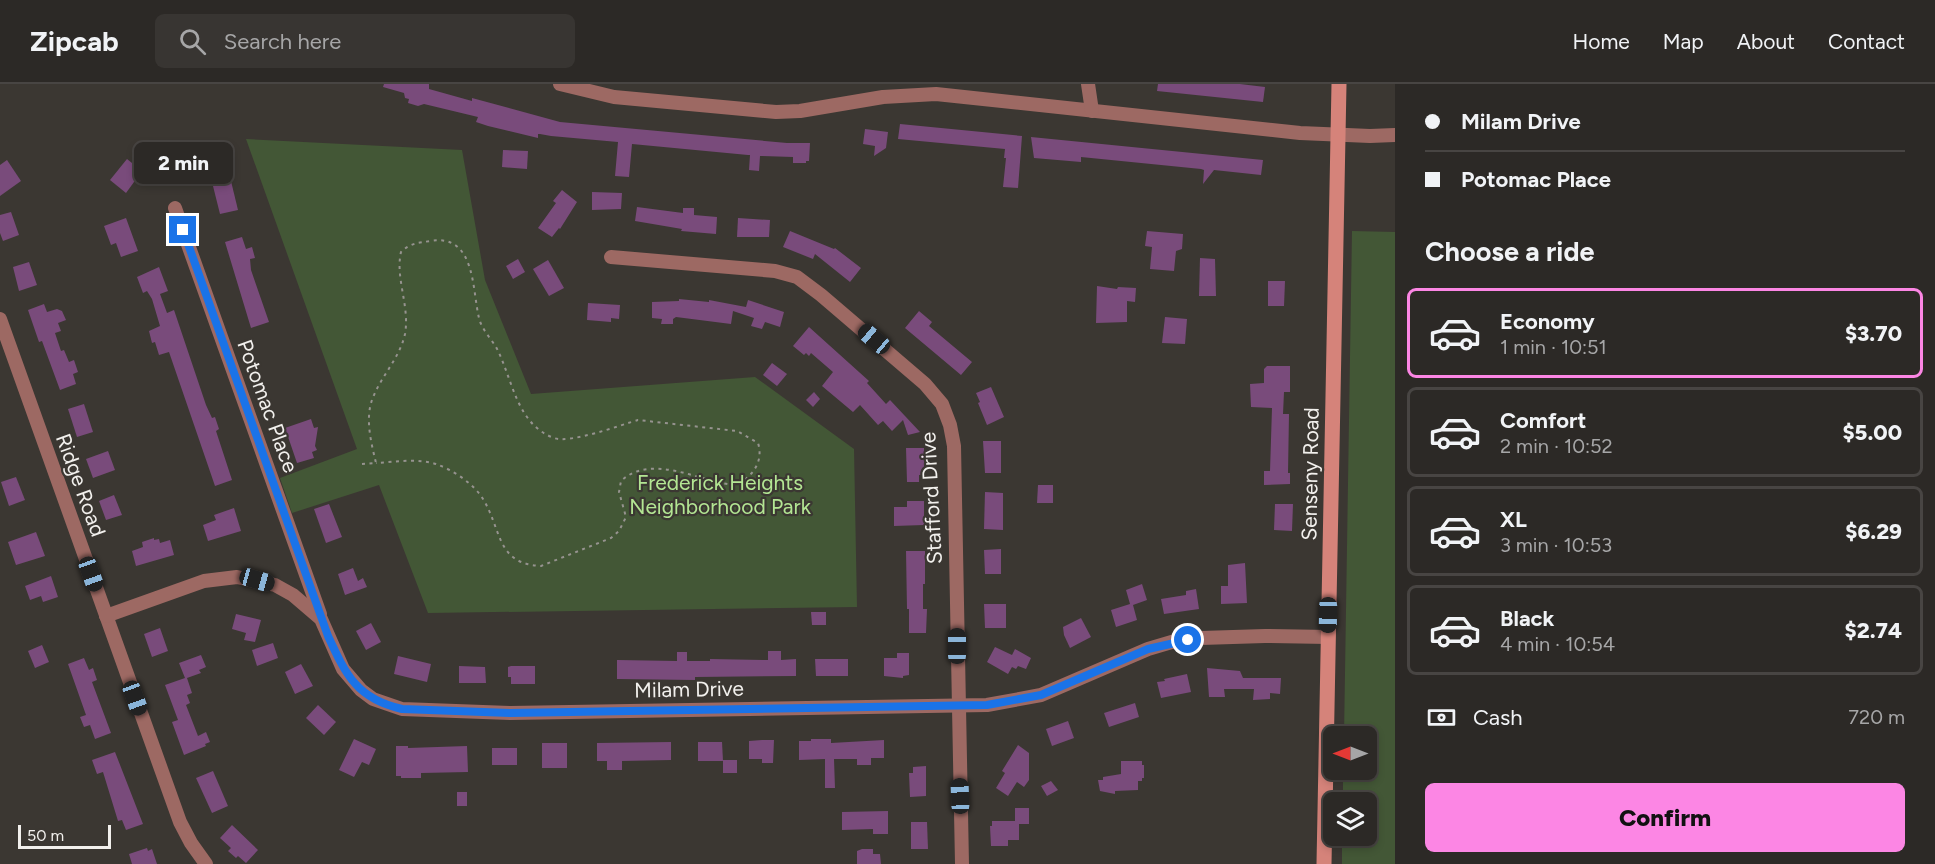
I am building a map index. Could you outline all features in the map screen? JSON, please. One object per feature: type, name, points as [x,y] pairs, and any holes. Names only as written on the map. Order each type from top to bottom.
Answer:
[{"type":"main road","name":"Senseny Road","points":[[1324,864],[1339,84]]},
{"type":"street","points":[[560,84],[614,97],[776,112],[800,111],[883,97],[936,94],[1300,133],[1395,135]]},
{"type":"street","points":[[1088,84],[1092,111]]},
{"type":"street","name":"Potomac Place","points":[[175,208],[321,619]]},
{"type":"street","name":"Stafford Drive","points":[[611,257],[775,271],[797,277],[910,369],[942,404],[950,425],[954,446],[962,864]]},
{"type":"street","name":"Ridge Road","points":[[0,319],[180,822],[206,864]]},
{"type":"street","name":"Milam Drive","points":[[106,616],[204,580],[237,577],[275,585],[293,595],[321,619],[343,669],[352,682],[373,699],[402,709],[510,713],[987,705],[1041,695],[1148,649],[1175,641],[1265,636],[1328,637]]},
{"type":"path","points":[[362,464],[424,462],[447,470],[471,485],[483,498],[490,510],[502,544],[512,558],[532,566],[542,566],[611,538],[619,531],[626,517],[620,492],[621,481],[626,476],[648,470],[663,469],[681,471],[736,485],[755,469],[761,457],[758,443],[737,431],[650,420],[638,420],[563,441],[546,434],[530,419],[515,398],[499,353],[482,325],[470,265],[451,242],[437,239],[413,244],[401,252],[399,261],[406,305],[405,334],[401,348],[372,398],[369,436],[376,463]]},
{"type":"green space","name":"Frederick Heights Neighborhood Park","points":[[246,139],[462,150],[485,280],[531,394],[755,377],[854,449],[857,607],[428,613],[379,485],[292,513],[280,478],[357,449]]},
{"type":"green space","points":[[1352,231],[1395,232],[1395,864],[1342,864],[1342,846],[1377,846],[1377,792],[1343,792],[1343,780],[1377,780],[1377,726],[1344,726]]},
{"type":"building","points":[[384,84],[429,84],[429,89],[560,122],[787,143],[810,143],[809,161],[793,163],[793,157],[760,156],[759,171],[749,170],[750,155],[632,144],[629,177],[615,176],[618,142],[540,134],[538,138],[488,126],[476,122],[478,117],[424,104],[418,106],[408,103],[409,99],[405,98],[404,93],[383,87]]},
{"type":"building","points":[[1158,84],[1240,84],[1265,87],[1263,102],[1157,91]]},
{"type":"building","points":[[900,124],[1022,136],[1018,188],[1003,187],[1005,149],[898,139]]},
{"type":"building","points":[[865,129],[888,132],[886,148],[874,156],[875,146],[863,144]]},
{"type":"building","points":[[1031,137],[1263,160],[1261,175],[1214,170],[1203,184],[1204,170],[1201,169],[1081,157],[1081,162],[1034,158]]},
{"type":"building","points":[[167,146],[202,149],[200,169],[166,165]]},
{"type":"building","points":[[503,150],[528,151],[527,169],[502,167]]},
{"type":"building","points":[[127,159],[142,171],[126,193],[110,180]]},
{"type":"building","points":[[7,160],[21,181],[0,196],[0,165]]},
{"type":"building","points":[[230,177],[238,210],[220,214],[212,182]]},
{"type":"building","points":[[562,190],[577,202],[560,229],[552,237],[538,228],[556,203],[553,201]]},
{"type":"building","points":[[592,192],[622,193],[621,209],[592,210]]},
{"type":"building","points":[[637,207],[683,213],[683,208],[694,208],[694,215],[717,217],[716,234],[681,231],[682,229],[635,221]]},
{"type":"building","points":[[11,212],[19,235],[3,241],[0,233],[0,215]]},
{"type":"building","points":[[126,218],[138,251],[121,257],[116,243],[111,245],[104,226]]},
{"type":"building","points":[[738,218],[770,220],[769,237],[737,237]]},
{"type":"building","points":[[790,231],[835,248],[861,268],[850,282],[815,254],[813,259],[783,247]]},
{"type":"building","points":[[1147,231],[1183,234],[1182,249],[1176,251],[1174,271],[1150,269],[1152,247],[1145,246]]},
{"type":"building","points":[[242,237],[246,249],[252,247],[255,258],[250,259],[251,270],[269,322],[251,328],[225,242]]},
{"type":"building","points":[[1200,258],[1215,259],[1216,296],[1199,296]]},
{"type":"building","points":[[518,259],[525,272],[513,279],[506,266]]},
{"type":"building","points":[[548,260],[564,288],[549,296],[533,269]]},
{"type":"building","points":[[29,262],[37,285],[19,291],[13,267]]},
{"type":"building","points":[[159,267],[168,291],[160,294],[167,313],[174,310],[206,405],[212,418],[215,417],[219,429],[216,431],[232,480],[215,486],[169,352],[159,355],[155,342],[152,343],[149,331],[160,326],[152,299],[147,291],[143,293],[137,277]]},
{"type":"building","points":[[1268,281],[1285,281],[1284,306],[1268,306]]},
{"type":"building","points":[[1097,286],[1117,289],[1118,287],[1136,288],[1135,302],[1127,301],[1127,322],[1096,323]]},
{"type":"building","points":[[679,299],[709,302],[709,300],[746,307],[748,300],[784,312],[780,327],[765,322],[762,329],[751,326],[754,318],[733,311],[731,324],[676,317],[673,319],[673,324],[661,324],[662,319],[652,318],[652,302],[679,301]]},
{"type":"building","points":[[588,303],[620,305],[619,319],[611,318],[611,322],[587,320]]},
{"type":"building","points":[[44,304],[47,312],[57,309],[62,311],[66,320],[58,323],[61,331],[55,333],[61,351],[64,350],[69,362],[74,360],[78,372],[73,374],[76,384],[60,390],[28,310]]},
{"type":"building","points":[[919,311],[932,322],[929,326],[972,362],[961,375],[905,328]]},
{"type":"building","points":[[1165,317],[1187,319],[1185,344],[1162,343]]},
{"type":"building","points":[[809,327],[869,381],[867,383],[886,404],[890,400],[920,432],[908,435],[903,420],[892,431],[883,421],[878,425],[860,405],[853,412],[822,386],[833,372],[811,353],[809,356],[806,353],[804,355],[793,346]]},
{"type":"building","points":[[772,363],[787,374],[777,386],[763,375]]},
{"type":"building","points":[[1267,366],[1290,366],[1290,392],[1284,392],[1283,414],[1289,414],[1288,473],[1290,473],[1290,484],[1264,485],[1264,471],[1270,471],[1272,408],[1251,407],[1250,384],[1264,383],[1264,369]]},
{"type":"building","points":[[991,387],[1004,417],[987,425],[976,393]]},
{"type":"building","points":[[814,392],[820,399],[813,407],[806,400]]},
{"type":"building","points":[[84,404],[93,432],[77,437],[68,409]]},
{"type":"building","points":[[311,419],[314,428],[318,427],[315,446],[317,450],[312,452],[314,458],[297,463],[285,428]]},
{"type":"building","points":[[983,441],[1001,441],[1001,473],[985,473]]},
{"type":"building","points":[[906,448],[924,448],[924,469],[923,475],[919,475],[919,482],[907,482]]},
{"type":"building","points":[[108,451],[115,470],[93,478],[86,459]]},
{"type":"building","points":[[16,477],[25,500],[9,506],[1,482]]},
{"type":"building","points":[[1038,485],[1053,485],[1053,503],[1037,503]]},
{"type":"building","points":[[985,492],[1003,493],[1003,530],[984,529]]},
{"type":"building","points":[[114,495],[122,515],[106,520],[99,501]]},
{"type":"building","points":[[907,501],[924,501],[924,525],[894,526],[894,507],[907,507]]},
{"type":"building","points":[[329,504],[342,537],[326,543],[314,509]]},
{"type":"building","points":[[1275,504],[1293,504],[1292,531],[1274,530]]},
{"type":"building","points":[[234,508],[241,531],[208,541],[203,525],[216,520],[214,515]]},
{"type":"building","points":[[36,532],[45,556],[16,565],[8,542]]},
{"type":"building","points":[[154,538],[154,540],[159,539],[160,543],[170,540],[174,555],[136,566],[132,551],[143,547],[142,542]]},
{"type":"building","points":[[1001,549],[1001,574],[985,574],[984,550]]},
{"type":"building","points":[[906,551],[925,551],[923,609],[927,609],[926,633],[909,633]]},
{"type":"building","points":[[1245,563],[1247,603],[1221,604],[1221,586],[1228,586],[1228,565]]},
{"type":"building","points":[[353,568],[358,581],[363,578],[367,587],[345,595],[338,574]]},
{"type":"building","points":[[51,576],[58,597],[43,602],[41,596],[30,600],[25,586]]},
{"type":"building","points":[[1142,584],[1147,600],[1133,605],[1137,620],[1116,627],[1111,610],[1130,604],[1126,590]]},
{"type":"building","points":[[1196,589],[1199,609],[1164,614],[1161,599],[1186,595],[1186,591]]},
{"type":"building","points":[[984,604],[1006,604],[1006,628],[985,628]]},
{"type":"building","points":[[811,612],[826,612],[826,625],[812,625]]},
{"type":"building","points":[[236,614],[261,620],[255,642],[244,640],[246,633],[232,629]]},
{"type":"building","points":[[1081,618],[1091,637],[1070,648],[1063,627]]},
{"type":"building","points":[[371,623],[381,642],[366,650],[356,631]]},
{"type":"building","points":[[160,628],[168,651],[152,657],[144,634]]},
{"type":"building","points":[[273,643],[278,658],[257,666],[252,650]]},
{"type":"building","points":[[42,645],[49,662],[35,668],[28,651]]},
{"type":"building","points":[[995,647],[1012,655],[1015,649],[1031,658],[1026,669],[1018,666],[1016,669],[1012,667],[1008,674],[987,662]]},
{"type":"building","points":[[768,651],[781,651],[781,660],[796,659],[796,676],[695,677],[695,680],[617,679],[617,660],[677,661],[677,652],[687,652],[687,661],[768,660]]},
{"type":"building","points":[[897,653],[909,653],[909,675],[903,678],[884,676],[884,658],[897,658]]},
{"type":"building","points":[[201,655],[206,667],[199,670],[201,673],[187,678],[192,693],[187,695],[190,703],[186,705],[198,736],[206,732],[210,742],[184,755],[172,722],[178,720],[165,685],[185,678],[179,663]]},
{"type":"building","points":[[398,656],[431,664],[427,682],[394,674]]},
{"type":"building","points":[[84,658],[89,670],[93,668],[97,680],[92,682],[111,733],[95,739],[90,725],[84,727],[80,717],[86,715],[68,664]]},
{"type":"building","points":[[815,659],[848,659],[848,676],[816,676]]},
{"type":"building","points":[[301,664],[313,686],[295,694],[285,672]]},
{"type":"building","points":[[459,666],[485,667],[486,683],[459,683]]},
{"type":"building","points":[[535,666],[535,684],[511,684],[508,667]]},
{"type":"building","points":[[1207,668],[1240,671],[1243,678],[1281,678],[1280,694],[1270,693],[1270,699],[1253,700],[1254,689],[1224,689],[1225,697],[1209,697]]},
{"type":"building","points":[[1187,674],[1191,692],[1161,698],[1157,682]]},
{"type":"building","points":[[1135,703],[1139,717],[1109,727],[1104,713]]},
{"type":"building","points":[[318,705],[336,722],[324,735],[306,718]]},
{"type":"building","points":[[1068,721],[1074,738],[1052,746],[1046,729]]},
{"type":"building","points":[[354,739],[376,749],[369,765],[362,762],[354,777],[339,770]]},
{"type":"building","points":[[811,739],[831,739],[831,743],[884,740],[884,758],[871,758],[871,765],[857,765],[857,759],[834,759],[835,788],[825,788],[825,759],[799,760],[799,741],[811,741]]},
{"type":"building","points":[[774,740],[773,763],[762,763],[762,759],[749,759],[749,741]]},
{"type":"building","points":[[671,742],[671,760],[622,761],[622,770],[607,770],[607,761],[597,761],[597,743]]},
{"type":"building","points":[[698,742],[722,742],[723,761],[698,761]]},
{"type":"building","points":[[542,743],[567,743],[567,768],[542,768]]},
{"type":"building","points":[[1018,745],[1029,753],[1029,780],[1024,787],[1017,782],[1008,796],[996,788],[1005,773],[1002,771]]},
{"type":"building","points":[[396,746],[408,746],[408,748],[467,746],[468,772],[421,773],[421,778],[401,778],[401,776],[396,776]]},
{"type":"building","points":[[492,748],[517,748],[517,765],[492,765]]},
{"type":"building","points":[[115,752],[143,824],[126,830],[122,820],[118,821],[103,772],[97,774],[92,760]]},
{"type":"building","points":[[723,760],[737,760],[737,773],[723,773]]},
{"type":"building","points":[[1121,761],[1142,761],[1144,778],[1138,781],[1138,790],[1115,791],[1115,794],[1100,791],[1098,780],[1121,774]]},
{"type":"building","points":[[926,766],[926,796],[910,797],[909,773],[913,773],[913,767]]},
{"type":"building","points":[[213,771],[228,806],[212,813],[196,778]]},
{"type":"building","points":[[1051,781],[1058,790],[1047,796],[1041,786]]},
{"type":"building","points":[[457,792],[467,792],[467,806],[457,806]]},
{"type":"building","points":[[1015,808],[1029,808],[1029,824],[1019,824],[1019,840],[1008,840],[1008,846],[991,846],[992,821],[1015,821]]},
{"type":"building","points":[[888,811],[888,834],[873,834],[873,829],[842,830],[842,812]]},
{"type":"building","points":[[911,822],[927,822],[928,849],[911,849]]},
{"type":"building","points":[[232,825],[258,850],[246,863],[228,851],[231,848],[220,838]]},
{"type":"building","points":[[147,848],[148,851],[152,849],[157,864],[132,864],[129,854]]},
{"type":"building","points":[[873,849],[873,854],[880,854],[881,864],[857,864],[857,851]]},
{"type":"route","points":[[183,230],[328,636],[343,669],[352,682],[373,699],[387,705],[402,709],[510,713],[987,705],[1041,695],[1148,649],[1175,641],[1188,640]]}]
